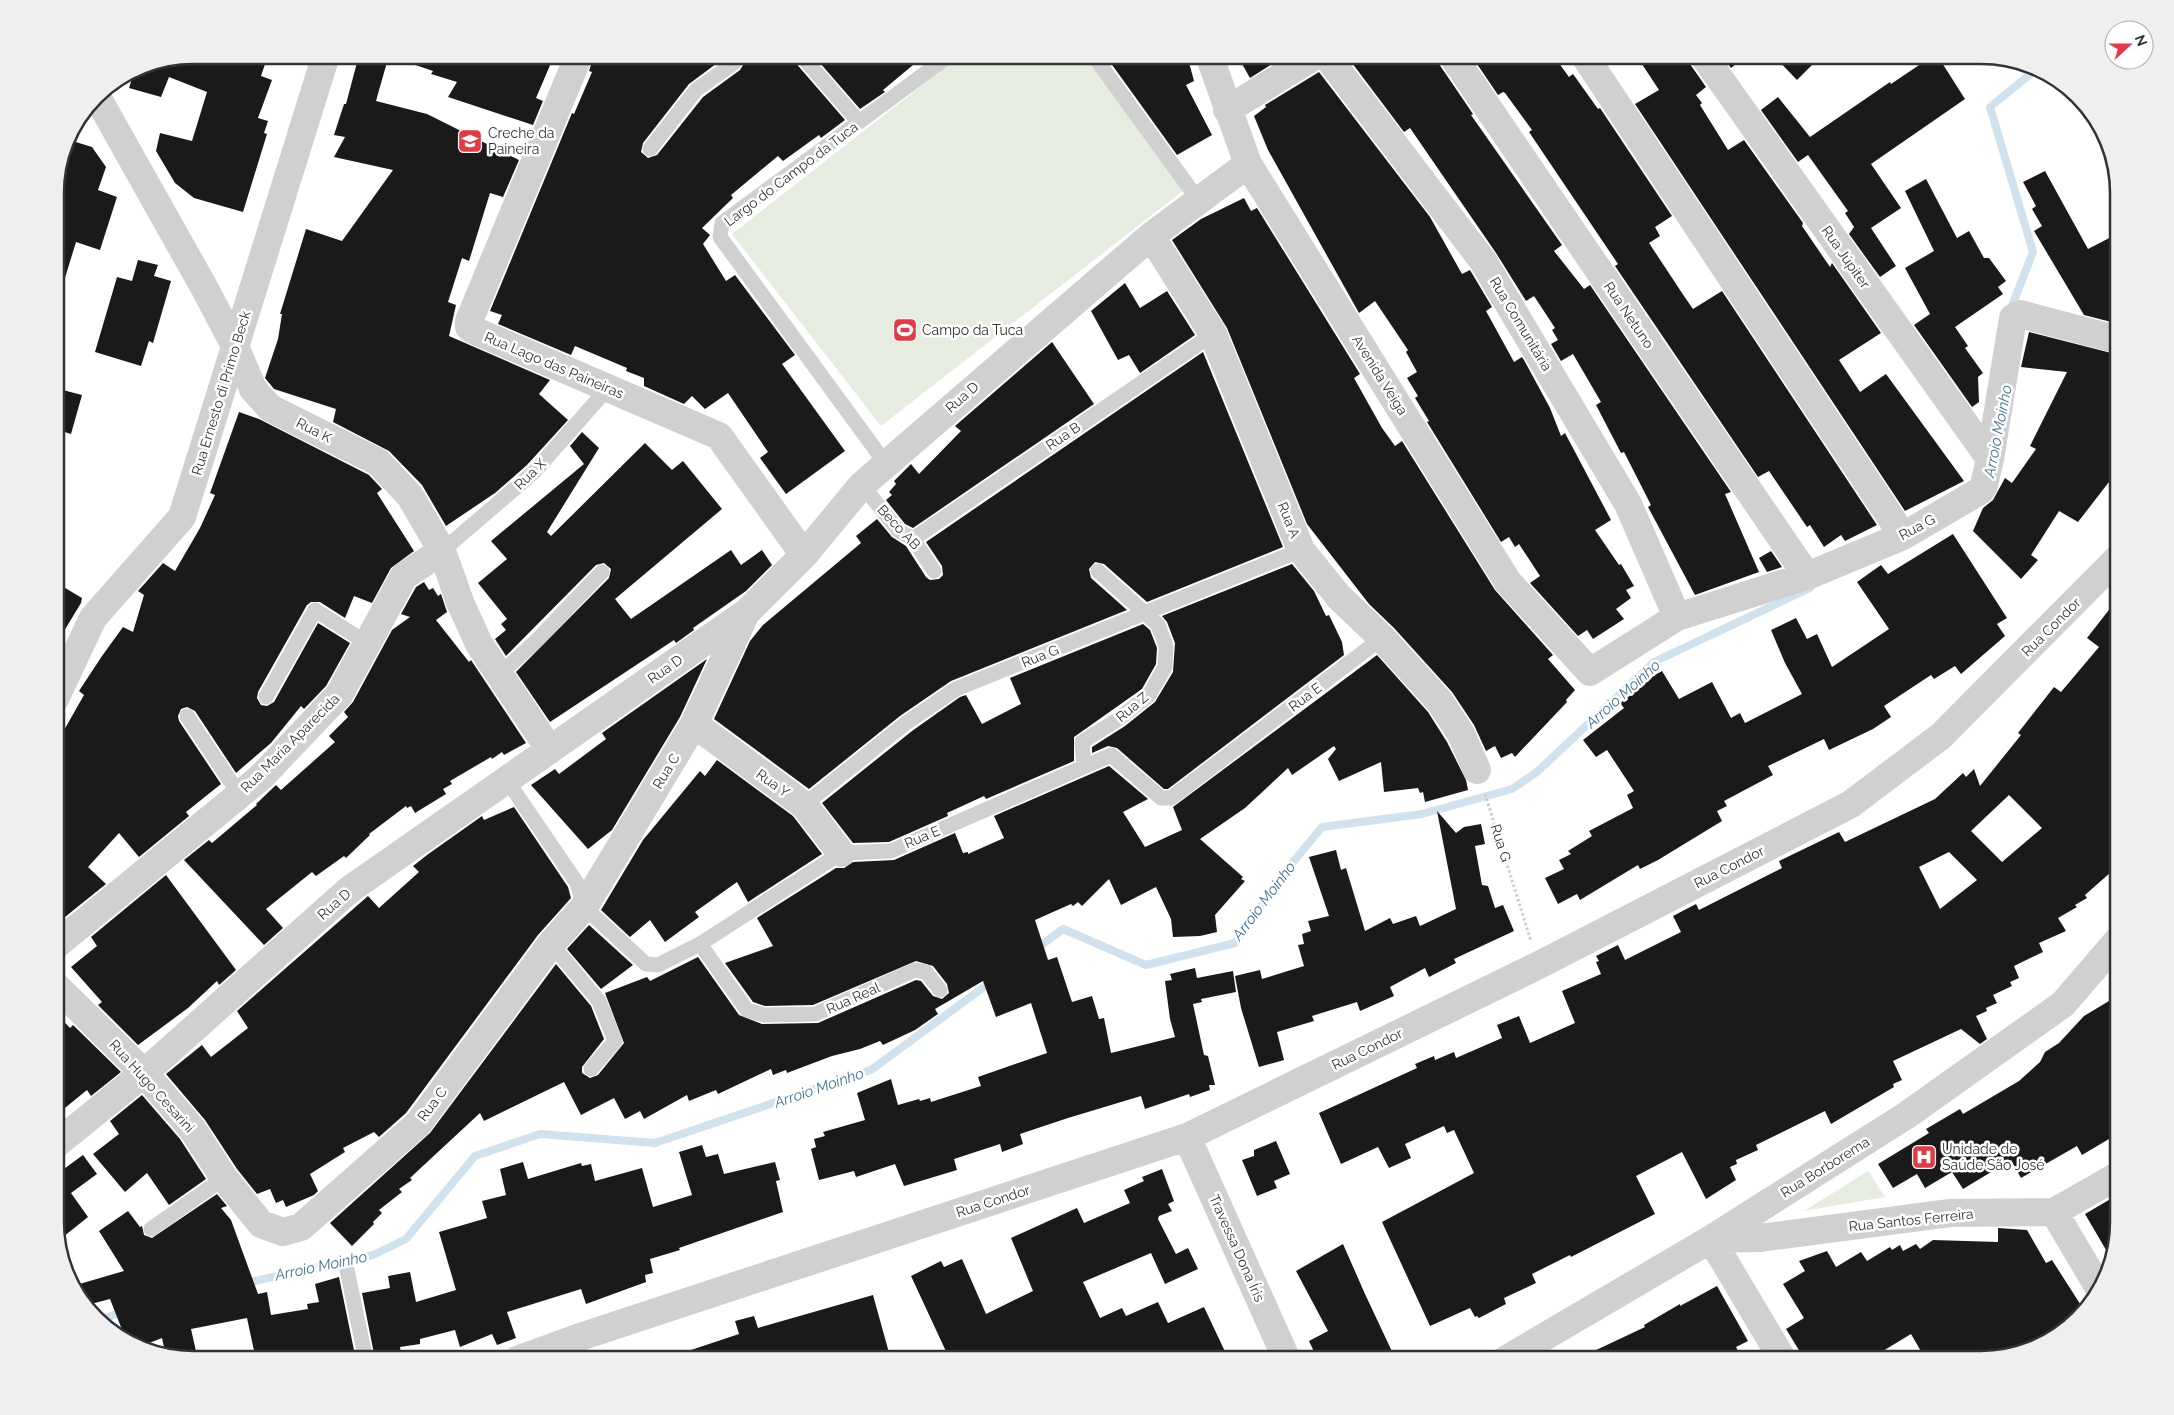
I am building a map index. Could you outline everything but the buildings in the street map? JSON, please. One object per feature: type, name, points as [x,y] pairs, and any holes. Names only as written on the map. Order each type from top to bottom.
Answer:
[{"type":"street","name":"Rua Ernesto di Primo Beck","points":[[64,680],[94,618],[182,517],[323,64]]},
{"type":"street","name":"Rua Lago das Paineiras","points":[[575,64],[469,321],[469,327],[719,436],[804,555]]},
{"type":"street","name":"Avenida Veiga","points":[[1212,64],[1248,164],[1508,582],[1590,672]]},
{"type":"street","points":[[1227,110],[1301,64]]},
{"type":"street","name":"Rua Comunitária","points":[[1333,64],[1483,261],[1628,504],[1677,617]]},
{"type":"street","name":"Rua Netuno","points":[[1458,64],[1807,576]]},
{"type":"street","points":[[1590,64],[1903,536]]},
{"type":"street","name":"Rua Júpiter","points":[[1709,64],[1990,459]]},
{"type":"street","name":"Rua K","points":[[100,102],[235,346],[253,389],[270,408],[378,462],[410,496],[442,551],[460,602],[479,644],[550,750]]},
{"type":"street","name":"Rua D","points":[[64,1138],[144,1073],[349,890],[747,612],[804,555],[862,485],[1152,236],[1248,164]]},
{"type":"street","name":"Rua A","points":[[1152,236],[1213,334],[1301,550],[1339,597],[1382,638],[1440,702],[1461,734],[1478,770]]},
{"type":"street","name":"Rua G","points":[[1590,672],[1677,617],[1807,576],[1903,536],[1980,491],[1984,485],[1990,459],[2013,318],[2016,315],[2020,314],[2110,338]]},
{"type":"street","name":"Rua Maria Aparecida","points":[[64,939],[261,776],[339,695],[404,576],[442,551]]},
{"type":"street","name":"Rua Condor","points":[[541,1351],[1186,1137],[1539,965],[1851,804],[1941,736],[2110,567]]},
{"type":"street","name":"Rua C","points":[[283,1232],[301,1227],[418,1124],[551,944],[584,907],[694,724],[747,612]]},
{"type":"street","name":"Rua Y","points":[[694,724],[804,804],[842,854]]},
{"type":"street","name":"Rua Borborema","points":[[1520,1351],[1711,1239],[1907,1115],[2064,1004],[2110,950]]},
{"type":"street","name":"Rua Hugo Cesarini","points":[[64,994],[144,1073],[193,1130],[224,1178],[261,1224],[283,1232]]},
{"type":"street","name":"Travessa Dona Íris","points":[[1186,1137],[1283,1351]]},
{"type":"street","points":[[2095,1282],[2054,1212],[2110,1179]]},
{"type":"street","name":"Rua Santos Ferreira","points":[[1711,1239],[1759,1238],[1950,1213],[2054,1212]]},
{"type":"street","points":[[1711,1239],[1778,1351]]},
{"type":"lane","points":[[650,149],[696,90],[733,64]]},
{"type":"lane","points":[[809,64],[859,122]]},
{"type":"lane","name":"Largo do Campo da Tuca","points":[[886,464],[720,237],[722,223],[938,64]]},
{"type":"lane","points":[[1100,64],[1199,201]]},
{"type":"lane","name":"Rua B","points":[[913,539],[1213,334]]},
{"type":"lane","name":"Rua X","points":[[442,551],[534,472],[608,388]]},
{"type":"lane","name":"Beco AB","points":[[862,485],[899,532],[913,539],[934,571]]},
{"type":"lane","name":"Rua G","points":[[804,804],[906,723],[956,689],[1144,615],[1301,550]]},
{"type":"lane","name":"Rua Z","points":[[1084,767],[1082,742],[1120,718],[1149,695],[1165,667],[1166,646],[1158,625],[1144,615],[1098,571]]},
{"type":"lane","points":[[500,675],[537,640],[602,572]]},
{"type":"lane","points":[[266,697],[315,610],[368,643]]},
{"type":"lane","name":"Rua E","points":[[506,779],[576,883],[584,907],[646,964],[658,965],[700,944],[842,854],[891,851],[1111,755],[1161,798],[1171,798],[1382,638]]},
{"type":"lane","points":[[187,716],[240,794]]},
{"type":"lane","points":[[551,944],[599,1001],[615,1041],[591,1069]]},
{"type":"lane","name":"Rua Real","points":[[700,944],[747,1010],[764,1015],[815,1014],[915,970],[926,972],[940,990]]},
{"type":"lane","points":[[151,1229],[224,1178]]},
{"type":"lane","points":[[347,1270],[364,1351]]},
{"type":"path","name":"Rua G","points":[[1478,770],[1524,917]]},
{"type":"shaded area","name":"Campo da Tuca","points":[[949,64],[1095,64],[1189,186],[881,426],[732,234]]},
{"type":"shaded area","points":[[1868,1171],[1885,1197],[1804,1211]]},
{"type":"waterway","name":"Arroio Moinho","points":[[2010,311],[2033,252],[1990,107],[2030,74]]},
{"type":"waterway","name":"Arroio Moinho","points":[[1036,949],[1063,929],[1146,965],[1235,943],[1284,873],[1322,827],[1422,814],[1512,789],[1537,772],[1654,662],[1810,588]]},
{"type":"waterway","name":"Arroio Moinho","points":[[245,1283],[373,1255],[406,1239],[475,1156],[540,1134],[655,1143],[871,1070],[992,981]]},
{"type":"waterway","name":"Arroio Moinho","points":[[107,1318],[124,1311]]},
{"type":"place","name":"Creche da Paineira","points":[[470,141]]},
{"type":"place","name":"Campo da Tuca","points":[[905,330]]},
{"type":"place","name":"Unidade de Saúde São José","points":[[1924,1157]]}]
